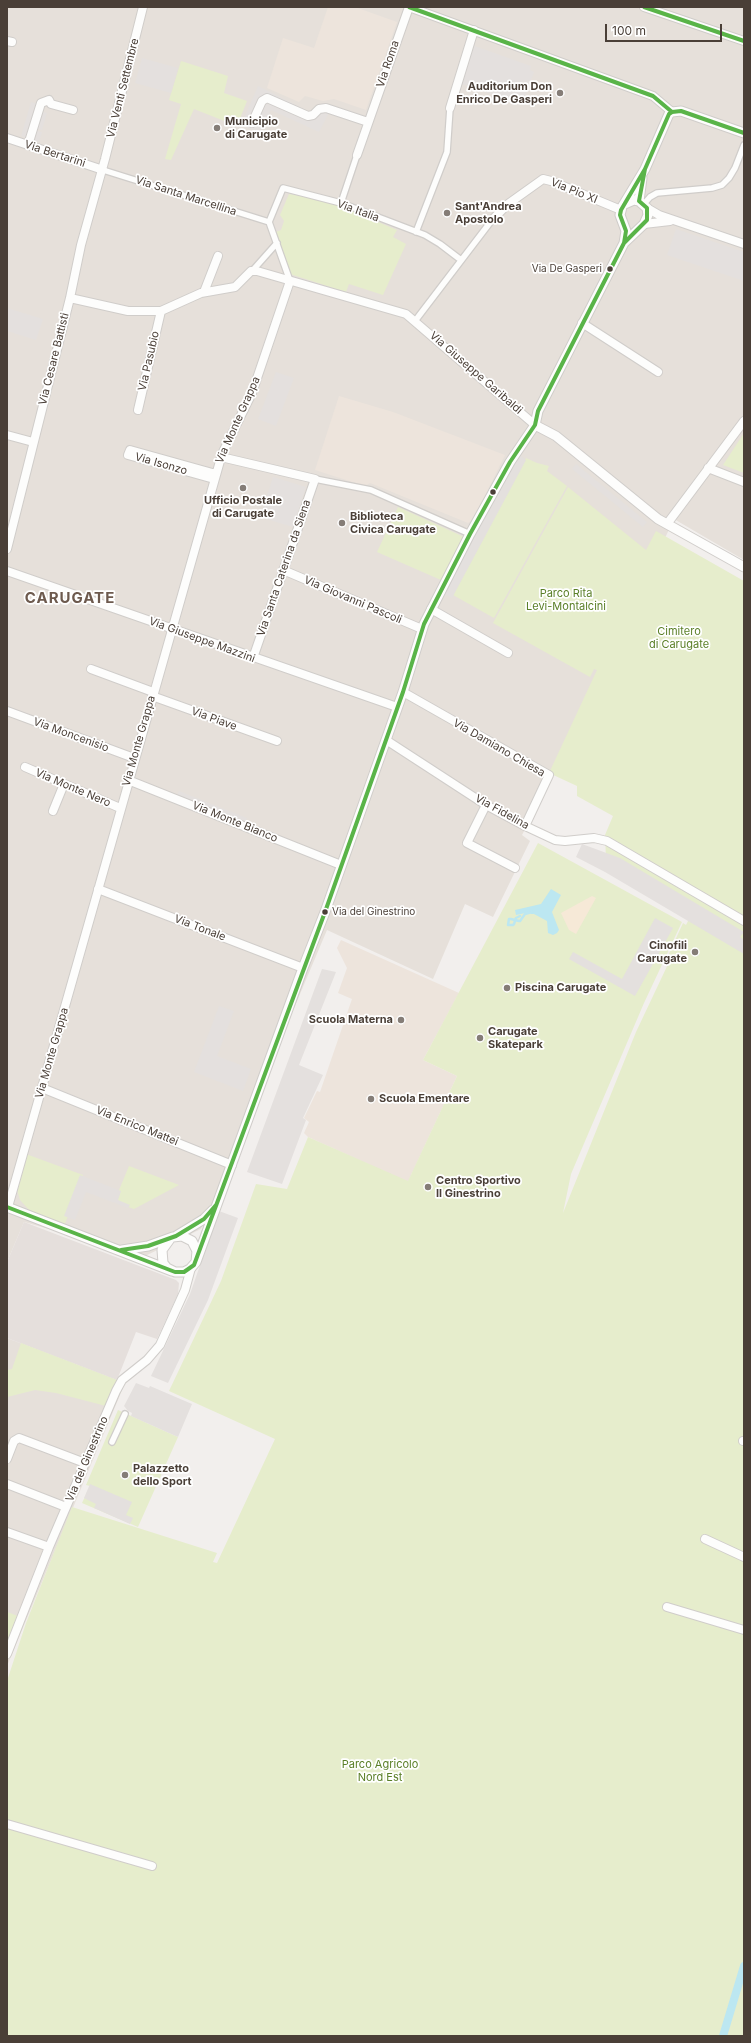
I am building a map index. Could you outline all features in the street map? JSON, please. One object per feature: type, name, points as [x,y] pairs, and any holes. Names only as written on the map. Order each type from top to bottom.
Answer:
[{"type":"street","name":"Via Venti Settembre","points":[[103,170],[143,7]]},
{"type":"street","points":[[409,7],[653,96],[672,112],[681,111],[744,133]]},
{"type":"street","name":"Via Roma","points":[[341,204],[368,122],[409,7]]},
{"type":"street","points":[[644,7],[744,41]]},
{"type":"street","points":[[416,232],[447,150],[450,108],[474,30]]},
{"type":"street","points":[[252,123],[262,101],[267,98],[308,116],[313,115],[321,108],[326,108],[368,122]]},
{"type":"street","points":[[28,145],[41,103],[49,100],[52,104],[73,110]]},
{"type":"street","points":[[386,740],[403,692],[422,629],[431,609],[510,462],[535,425],[538,411],[582,322],[624,243],[626,236],[625,224],[622,221],[623,207],[645,169],[666,120],[672,112]]},
{"type":"street","name":"Via Bertarini","points":[[7,138],[103,170]]},
{"type":"street","points":[[643,204],[657,193],[712,188],[722,185],[732,173],[744,145]]},
{"type":"street","points":[[624,243],[642,226],[648,215],[643,204],[641,183],[645,169]]},
{"type":"street","name":"Via Santa Marcellina","points":[[103,170],[269,222]]},
{"type":"street","name":"Via Cesare Battisti","points":[[7,549],[10,518],[33,442],[70,298],[81,245],[103,170]]},
{"type":"street","name":"Via Pio XI","points":[[492,220],[508,204],[542,179],[623,207]]},
{"type":"street","name":"Via Italia","points":[[269,222],[283,188],[341,204],[416,232],[434,240],[461,260]]},
{"type":"street","points":[[623,207],[634,200],[643,204],[653,213],[744,244]]},
{"type":"street","points":[[415,321],[492,220]]},
{"type":"street","points":[[625,224],[630,227],[674,220]]},
{"type":"street","points":[[269,222],[290,281]]},
{"type":"street","points":[[70,298],[128,311],[161,311],[204,292],[235,287],[253,270],[276,243]]},
{"type":"street","points":[[204,292],[218,256]]},
{"type":"street","name":"Via Giuseppe Garibaldi","points":[[253,270],[397,311],[415,321],[535,425],[556,436],[658,519],[744,567]]},
{"type":"street","name":"Via Monte Grappa","points":[[7,1207],[221,456],[254,387],[290,281]]},
{"type":"street","name":"Via Pasubio","points":[[138,410],[161,311]]},
{"type":"street","points":[[582,322],[658,372]]},
{"type":"street","points":[[667,524],[744,422]]},
{"type":"street","points":[[7,435],[33,442]]},
{"type":"street","name":"Via Isonzo","points":[[130,450],[215,477],[128,455],[130,450]]},
{"type":"street","points":[[221,456],[315,479],[371,490],[470,534]]},
{"type":"street","points":[[708,468],[744,482]]},
{"type":"street","name":"Via Santa Caterina da Siena","points":[[253,658],[315,479]]},
{"type":"street","name":"Via Giovanni Pascoli","points":[[283,570],[422,629]]},
{"type":"street","name":"Via Giuseppe Mazzini","points":[[7,571],[397,707]]},
{"type":"street","points":[[431,609],[508,653]]},
{"type":"street","name":"Via Piave","points":[[91,669],[277,741]]},
{"type":"street","name":"Via Damiano Chiesa","points":[[403,692],[549,775],[525,826]]},
{"type":"street","name":"Via Moncenisio","points":[[7,712],[134,758]]},
{"type":"street","name":"Via Fidelina","points":[[386,740],[486,805],[525,826],[559,840],[594,838],[607,842],[744,921]]},
{"type":"street","name":"Via del Ginestrino","points":[[7,1654],[49,1547],[117,1388],[125,1378],[143,1364],[157,1349],[181,1302],[190,1270],[232,1165],[386,740]]},
{"type":"street","name":"Via Monte Nero","points":[[25,767],[120,808]]},
{"type":"street","name":"Via Monte Bianco","points":[[128,780],[341,865]]},
{"type":"street","points":[[53,811],[64,784]]},
{"type":"street","points":[[486,805],[467,843],[515,868]]},
{"type":"street","name":"Via Tonale","points":[[98,889],[303,968]]},
{"type":"street","name":"Via Enrico Mattei","points":[[42,1088],[232,1165]]},
{"type":"street","name":"Via del Ginestrino","points":[[121,1250],[148,1246],[173,1238],[204,1219],[217,1204]]},
{"type":"street","points":[[7,1207],[172,1271],[190,1270],[197,1255],[194,1244],[186,1237],[173,1238],[163,1246],[161,1255],[165,1265],[172,1271]]},
{"type":"street","points":[[112,1442],[125,1414]]},
{"type":"street","points":[[7,1459],[14,1440],[20,1438],[85,1463]]},
{"type":"street","points":[[7,1484],[66,1507]]},
{"type":"street","points":[[7,1532],[49,1547]]},
{"type":"street","points":[[705,1539],[744,1557]]},
{"type":"street","points":[[667,1607],[744,1630]]},
{"type":"street","points":[[7,1630],[16,1633]]},
{"type":"street","points":[[7,1824],[152,1866]]},
{"type":"shaded area","points":[[7,7],[744,7],[744,560],[674,519],[551,779],[522,835],[530,841],[493,917],[465,904],[433,979],[327,930],[201,1229],[145,1256],[24,1222],[7,1262]]},
{"type":"shaded area","points":[[328,7],[355,7],[397,22],[366,110],[334,99],[323,101],[305,96],[299,102],[267,88],[283,38],[314,48]]},
{"type":"shaded area","points":[[472,45],[531,66],[530,70],[534,72],[522,105],[459,83]]},
{"type":"shaded area","points":[[142,58],[178,68],[171,93],[135,83]]},
{"type":"shaded area","points":[[258,86],[310,112],[315,107],[329,113],[319,132],[271,110],[260,133],[241,125]]},
{"type":"shaded area","points":[[31,102],[45,106],[43,112],[47,113],[42,130],[38,129],[37,131],[42,132],[39,142],[21,136]]},
{"type":"shaded area","points":[[676,229],[744,252],[744,281],[667,255]]},
{"type":"shaded area","points":[[7,308],[43,319],[36,340],[7,331]]},
{"type":"shaded area","points":[[276,372],[294,378],[276,426],[258,419]]},
{"type":"shaded area","points":[[339,396],[393,412],[505,455],[473,520],[468,523],[370,483],[365,486],[315,470]]},
{"type":"shaded area","points":[[517,453],[526,460],[452,598],[443,594]]},
{"type":"shaded area","points":[[576,464],[647,522],[643,527],[572,469]]},
{"type":"shaded area","points":[[273,477],[306,487],[293,527],[260,517]]},
{"type":"shaded area","points":[[179,791],[247,818],[245,822],[177,795]]},
{"type":"shaded area","points":[[582,844],[620,858],[744,932],[740,937],[744,940],[744,954],[605,872],[576,857]]},
{"type":"shaded area","points":[[655,918],[673,928],[635,996],[569,959],[573,952],[622,979]]},
{"type":"shaded area","points":[[341,940],[459,993],[423,1060],[457,1076],[408,1182],[308,1137],[304,1133],[309,1122],[304,1118],[317,1091],[320,1092],[352,999],[338,993],[347,968],[337,948]]},
{"type":"shaded area","points":[[322,969],[336,972],[299,1065],[323,1075],[303,1118],[306,1120],[282,1184],[247,1172]]},
{"type":"shaded area","points":[[219,1006],[234,1011],[217,1056],[251,1069],[243,1091],[194,1072]]},
{"type":"shaded area","points":[[80,1175],[121,1191],[118,1200],[130,1205],[128,1208],[86,1192],[75,1220],[64,1216]]},
{"type":"shaded area","points":[[219,1211],[238,1218],[208,1300],[168,1383],[151,1376],[190,1294]]},
{"type":"shaded area","points":[[24,1222],[176,1280],[179,1283],[178,1294],[157,1339],[136,1332],[117,1380],[7,1338],[7,1262]]},
{"type":"shaded area","points":[[7,1338],[125,1383],[7,1666]]},
{"type":"shaded area","points":[[136,1383],[149,1388],[150,1386],[192,1404],[178,1437],[131,1416],[132,1413],[124,1406]]},
{"type":"shaded area","points":[[90,1484],[132,1502],[126,1515],[133,1518],[130,1524],[94,1508],[96,1504],[84,1498]]},
{"type":"green space","points":[[181,61],[228,76],[224,93],[247,101],[237,126],[194,109],[171,160],[165,159],[181,104],[169,100]]},
{"type":"green space","points":[[289,194],[317,199],[340,206],[397,230],[393,237],[406,244],[383,295],[349,284],[346,292],[290,274],[276,232],[281,230],[284,221],[280,215]]},
{"type":"green space","points":[[744,433],[744,473],[723,465]]},
{"type":"green space","points":[[526,458],[549,466],[547,471],[567,486],[494,618],[453,595]]},
{"type":"green space","name":"Parco Agricolo Nord Est","points":[[568,487],[646,550],[656,531],[744,581],[744,2036],[7,2036],[7,1681],[26,1623],[72,1507],[217,1553],[213,1562],[217,1563],[275,1439],[169,1391],[221,1281],[256,1184],[287,1189],[308,1137],[408,1181],[457,1076],[423,1060],[538,843],[682,922],[644,1003],[571,1174],[563,1213],[636,1032],[670,960],[667,958],[683,923],[686,925],[693,911],[606,859],[605,835],[613,816],[577,796],[577,786],[549,773],[597,670],[594,669],[590,677],[493,623]]},
{"type":"green space","points":[[398,507],[464,537],[441,580],[377,552]]},
{"type":"green space","points":[[26,1154],[83,1175],[65,1224],[30,1211],[20,1200],[17,1190]]},
{"type":"green space","points":[[129,1166],[179,1185],[134,1209],[114,1202]]},
{"type":"green space","points":[[21,1343],[117,1380],[106,1406],[56,1393],[35,1390],[7,1397],[7,1370],[12,1369]]},
{"type":"green space","points":[[118,1410],[178,1437],[138,1527],[82,1503],[90,1486],[86,1485]]},
{"type":"green space","points":[[7,1612],[18,1616],[7,1644]]},
{"type":"sand","points":[[592,896],[596,898],[576,934],[569,930],[561,913]]},
{"type":"water","points":[[551,889],[561,895],[552,912],[559,930],[553,935],[548,933],[547,921],[534,914],[531,914],[530,912],[516,915],[515,910],[541,904]]},
{"type":"waterway","points":[[520,916],[516,918],[514,924],[513,925],[508,925],[509,919],[511,919],[519,921],[520,921],[525,914],[532,912]]},
{"type":"waterway","points":[[723,2036],[744,1966]]},
{"type":"transit line","points":[[409,7],[653,96],[672,112],[681,111],[744,133]]},
{"type":"transit line","points":[[644,7],[744,41]]},
{"type":"transit line","points":[[7,1207],[175,1272],[184,1272],[194,1265],[325,912],[403,692],[424,624],[470,534],[510,462],[535,425],[538,411],[624,243],[626,231],[620,215],[621,210],[645,169],[669,114],[672,112]]},
{"type":"transit line","points":[[624,243],[647,220],[647,208],[639,201],[645,169]]},
{"type":"transit line","points":[[121,1250],[148,1246],[176,1236],[204,1219],[216,1205]]},
{"type":"place","name":"Auditorium Don Enrico De Gasperi","points":[[560,93]]},
{"type":"place","name":"Municipio di Carugate","points":[[217,128]]},
{"type":"place","name":"Sant'Andrea Apostolo","points":[[447,213]]},
{"type":"place","name":"Via De Gasperi","points":[[610,269]]},
{"type":"place","name":"Ufficio Postale di Carugate","points":[[243,488]]},
{"type":"place","name":"Biblioteca Civica Carugate","points":[[342,523]]},
{"type":"place","name":"Via del Ginestrino","points":[[325,912]]},
{"type":"place","name":"Cinofili Carugate","points":[[695,952]]},
{"type":"place","name":"Piscina Carugate","points":[[507,988]]},
{"type":"place","name":"Scuola Materna","points":[[401,1020]]},
{"type":"place","name":"Carugate Skatepark","points":[[480,1038]]},
{"type":"place","name":"Scuola Ementare","points":[[371,1099]]},
{"type":"place","name":"Centro Sportivo Il Ginestrino","points":[[428,1187]]},
{"type":"place","name":"Palazzetto dello Sport","points":[[125,1475]]},
{"type":"district","name":"CARUGATE","points":[[70,598]]},
{"type":"park label","name":"Parco Rita Levi-Montalcini","points":[[566,600]]},
{"type":"park label","name":"Cimitero di Carugate","points":[[679,638]]}]
